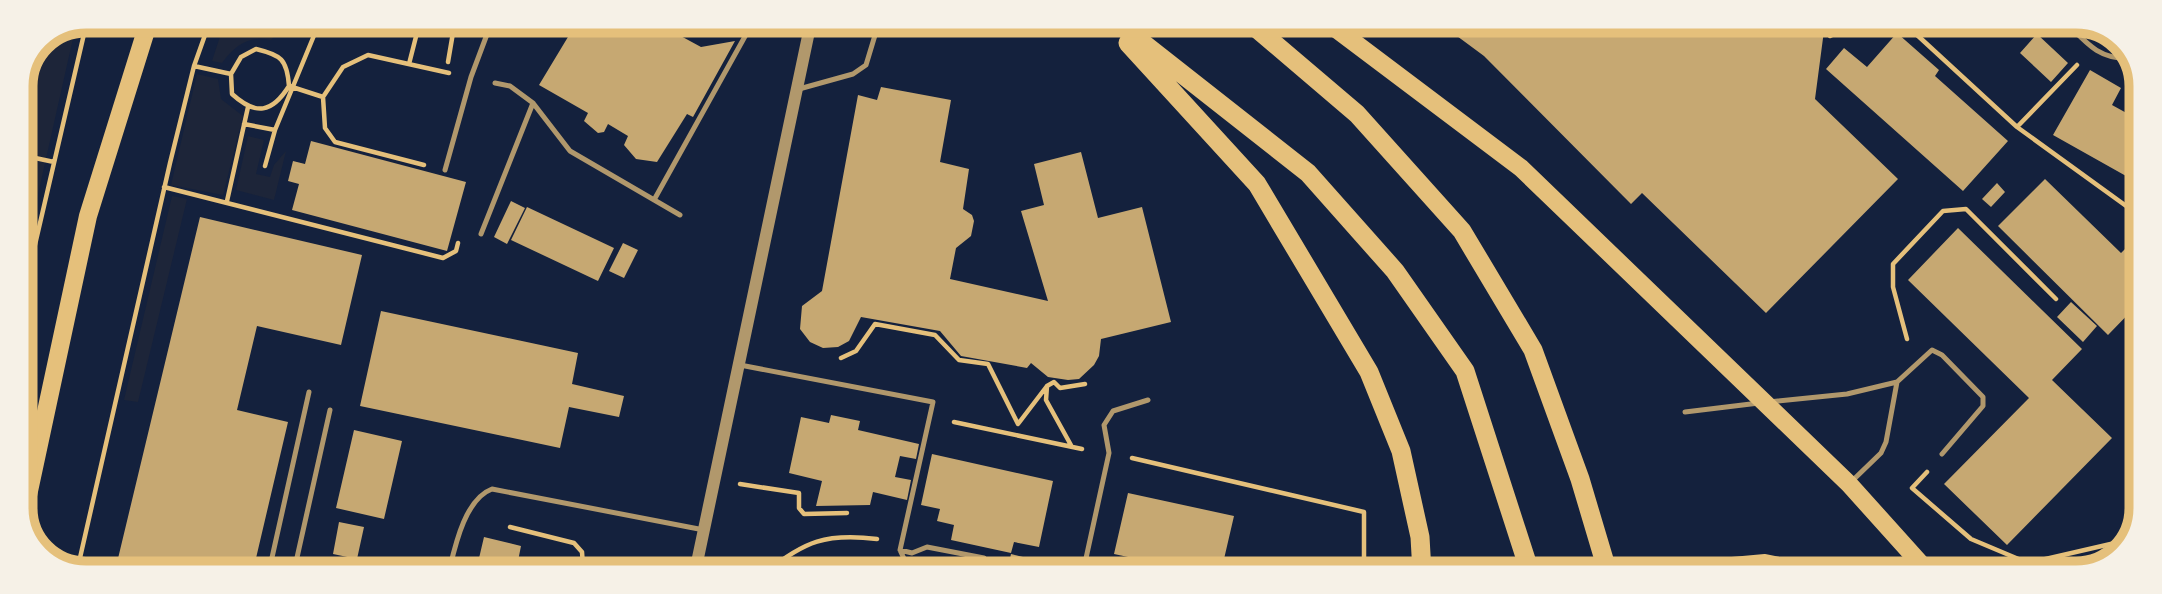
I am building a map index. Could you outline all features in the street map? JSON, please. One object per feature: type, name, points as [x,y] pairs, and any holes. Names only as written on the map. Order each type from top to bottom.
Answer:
[{"type":"highway","points":[[1118,33],[1257,184],[1370,372],[1401,451],[1420,537],[1421,561]]},
{"type":"highway","points":[[1130,33],[1308,173],[1395,271],[1465,371],[1526,561]]},
{"type":"highway","points":[[1262,33],[1357,114],[1462,231],[1533,350],[1580,479],[1605,561]]},
{"type":"main road","points":[[33,473],[89,216],[145,33]]},
{"type":"main road","points":[[1342,33],[1521,168],[1849,484],[1918,561]]},
{"type":"street","points":[[697,561],[809,33]]},
{"type":"lane","points":[[446,170],[471,77],[488,33]]},
{"type":"lane","points":[[654,200],[747,33]]},
{"type":"lane","points":[[799,89],[853,74],[866,65],[876,33]]},
{"type":"lane","points":[[2077,33],[2092,49],[2110,58],[2121,58]]},
{"type":"lane","points":[[495,83],[510,86],[533,103],[570,151],[680,215]]},
{"type":"lane","points":[[481,234],[533,103]]},
{"type":"lane","points":[[1685,412],[1847,394],[1897,382],[1932,350],[1942,355],[1983,397],[1983,406],[1942,454]]},
{"type":"lane","points":[[740,365],[933,402],[900,550],[905,561]]},
{"type":"lane","points":[[1849,484],[1881,453],[1886,442],[1897,382]]},
{"type":"lane","points":[[271,561],[309,392]]},
{"type":"lane","points":[[1085,561],[1109,453],[1104,425],[1113,411],[1148,401]]},
{"type":"lane","points":[[296,561],[330,410]]},
{"type":"lane","points":[[453,561],[474,502],[483,492],[492,489],[704,530]]},
{"type":"lane","points":[[900,550],[912,553],[927,547],[984,558]]},
{"type":"path","points":[[33,253],[84,33]]},
{"type":"path","points":[[79,560],[164,187],[194,66],[206,33]]},
{"type":"path","points":[[265,166],[291,86],[315,33]]},
{"type":"path","points":[[410,64],[417,33]]},
{"type":"path","points":[[446,72],[453,33]]},
{"type":"path","points":[[1830,36],[1836,33]]},
{"type":"path","points":[[1915,33],[2017,127],[2129,208]]},
{"type":"path","points":[[256,49],[276,54],[288,67],[291,86],[279,102],[260,109],[248,107],[232,93],[231,74],[241,57],[256,49]]},
{"type":"path","points":[[446,170],[335,142],[325,128],[323,97],[343,67],[368,55],[471,77]]},
{"type":"path","points":[[2017,127],[2082,60]]},
{"type":"path","points":[[194,66],[231,74]]},
{"type":"path","points":[[291,86],[323,97]]},
{"type":"path","points":[[227,201],[248,107]]},
{"type":"path","points":[[244,124],[275,130]]},
{"type":"path","points":[[33,158],[54,162]]},
{"type":"path","points":[[164,187],[443,258],[456,251],[460,237]]},
{"type":"path","points":[[1914,367],[1893,287],[1893,264],[1943,211],[1966,209],[2056,299]]},
{"type":"path","points":[[837,360],[856,351],[876,324],[935,335],[959,360],[988,364],[1018,424]]},
{"type":"path","points":[[1016,435],[1018,424],[1047,386],[1054,382],[1060,388],[1086,384]]},
{"type":"path","points":[[1047,386],[1046,400],[1072,448]]},
{"type":"path","points":[[952,422],[1072,448],[1109,453],[1364,512],[1364,561]]},
{"type":"path","points":[[715,480],[799,493],[799,508],[804,514],[847,513]]},
{"type":"path","points":[[1912,488],[1971,539],[2023,561]]},
{"type":"path","points":[[510,527],[574,543],[582,552],[583,561]]},
{"type":"path","points":[[780,561],[792,551],[818,539],[846,535],[902,541]]},
{"type":"path","points":[[2037,561],[2116,543]]},
{"type":"shaded area","points":[[221,33],[278,33],[271,40],[256,39],[244,43],[232,51],[222,63],[212,61]]},
{"type":"shaded area","points":[[74,35],[33,217],[34,76],[42,57],[49,49]]},
{"type":"shaded area","points":[[197,74],[218,79],[221,99],[243,116],[223,195],[171,185]]},
{"type":"shaded area","points":[[248,136],[264,140],[256,174],[270,177],[274,165],[286,151],[274,200],[236,190]]},
{"type":"shaded area","points":[[172,196],[187,199],[138,402],[124,400]]},
{"type":"building","points":[[570,33],[675,33],[701,47],[735,41],[693,117],[687,114],[657,162],[636,159],[624,145],[628,136],[608,124],[604,132],[598,133],[584,121],[588,113],[539,85]]},
{"type":"building","points":[[1453,33],[1824,33],[1815,99],[1898,179],[1766,313],[1642,193],[1631,204],[1484,56]]},
{"type":"building","points":[[1897,33],[1939,70],[1935,76],[2008,141],[1963,191],[1826,69],[1844,48],[1867,67]]},
{"type":"building","points":[[2037,34],[2068,63],[2051,82],[2020,53]]},
{"type":"building","points":[[2090,70],[2121,88],[2112,105],[2129,114],[2129,171],[2126,176],[2053,135]]},
{"type":"building","points":[[881,87],[951,100],[940,162],[969,169],[963,209],[972,215],[974,221],[971,236],[956,248],[950,279],[1048,301],[1021,211],[1044,205],[1034,164],[1081,152],[1098,218],[1142,207],[1171,322],[1101,339],[1099,356],[1094,365],[1079,379],[1068,380],[1048,377],[1031,363],[1027,368],[961,356],[940,331],[861,317],[849,341],[838,347],[823,348],[810,342],[800,329],[802,306],[822,291],[858,95],[877,100]]},
{"type":"building","points":[[311,141],[466,182],[447,251],[292,210],[299,184],[288,181],[293,161],[305,164]]},
{"type":"building","points":[[2045,179],[2121,253],[2129,245],[2129,313],[2108,335],[1998,226]]},
{"type":"building","points":[[1997,183],[2005,192],[1991,207],[1982,199]]},
{"type":"building","points":[[511,201],[525,208],[507,244],[494,237]]},
{"type":"building","points":[[527,207],[614,248],[598,281],[511,240]]},
{"type":"building","points":[[200,217],[362,255],[341,345],[257,326],[237,410],[288,422],[255,561],[117,561]]},
{"type":"building","points":[[1958,228],[2082,349],[2052,380],[2112,438],[2007,545],[1944,484],[2029,398],[1908,280]]},
{"type":"building","points":[[623,243],[638,250],[624,278],[609,271]]},
{"type":"building","points":[[2071,302],[2097,326],[2083,342],[2057,317]]},
{"type":"building","points":[[381,311],[578,353],[572,384],[624,396],[619,417],[569,407],[560,448],[360,406]]},
{"type":"building","points":[[831,415],[860,421],[858,430],[919,444],[916,459],[900,456],[895,477],[911,480],[907,500],[873,492],[870,505],[816,506],[822,481],[789,473],[801,417],[829,423]]},
{"type":"building","points":[[354,430],[402,441],[384,519],[336,508]]},
{"type":"building","points":[[932,454],[1053,481],[1039,547],[1014,542],[1011,553],[951,540],[954,525],[937,521],[940,509],[921,505]]},
{"type":"building","points":[[1128,493],[1234,516],[1224,561],[1147,561],[1114,554]]},
{"type":"building","points":[[339,522],[364,527],[357,559],[333,554]]},
{"type":"building","points":[[484,537],[521,546],[518,561],[478,561]]},
{"type":"building","points":[[1011,554],[1039,561],[1010,561]]},
{"type":"building","points":[[956,557],[975,561],[955,561]]}]
